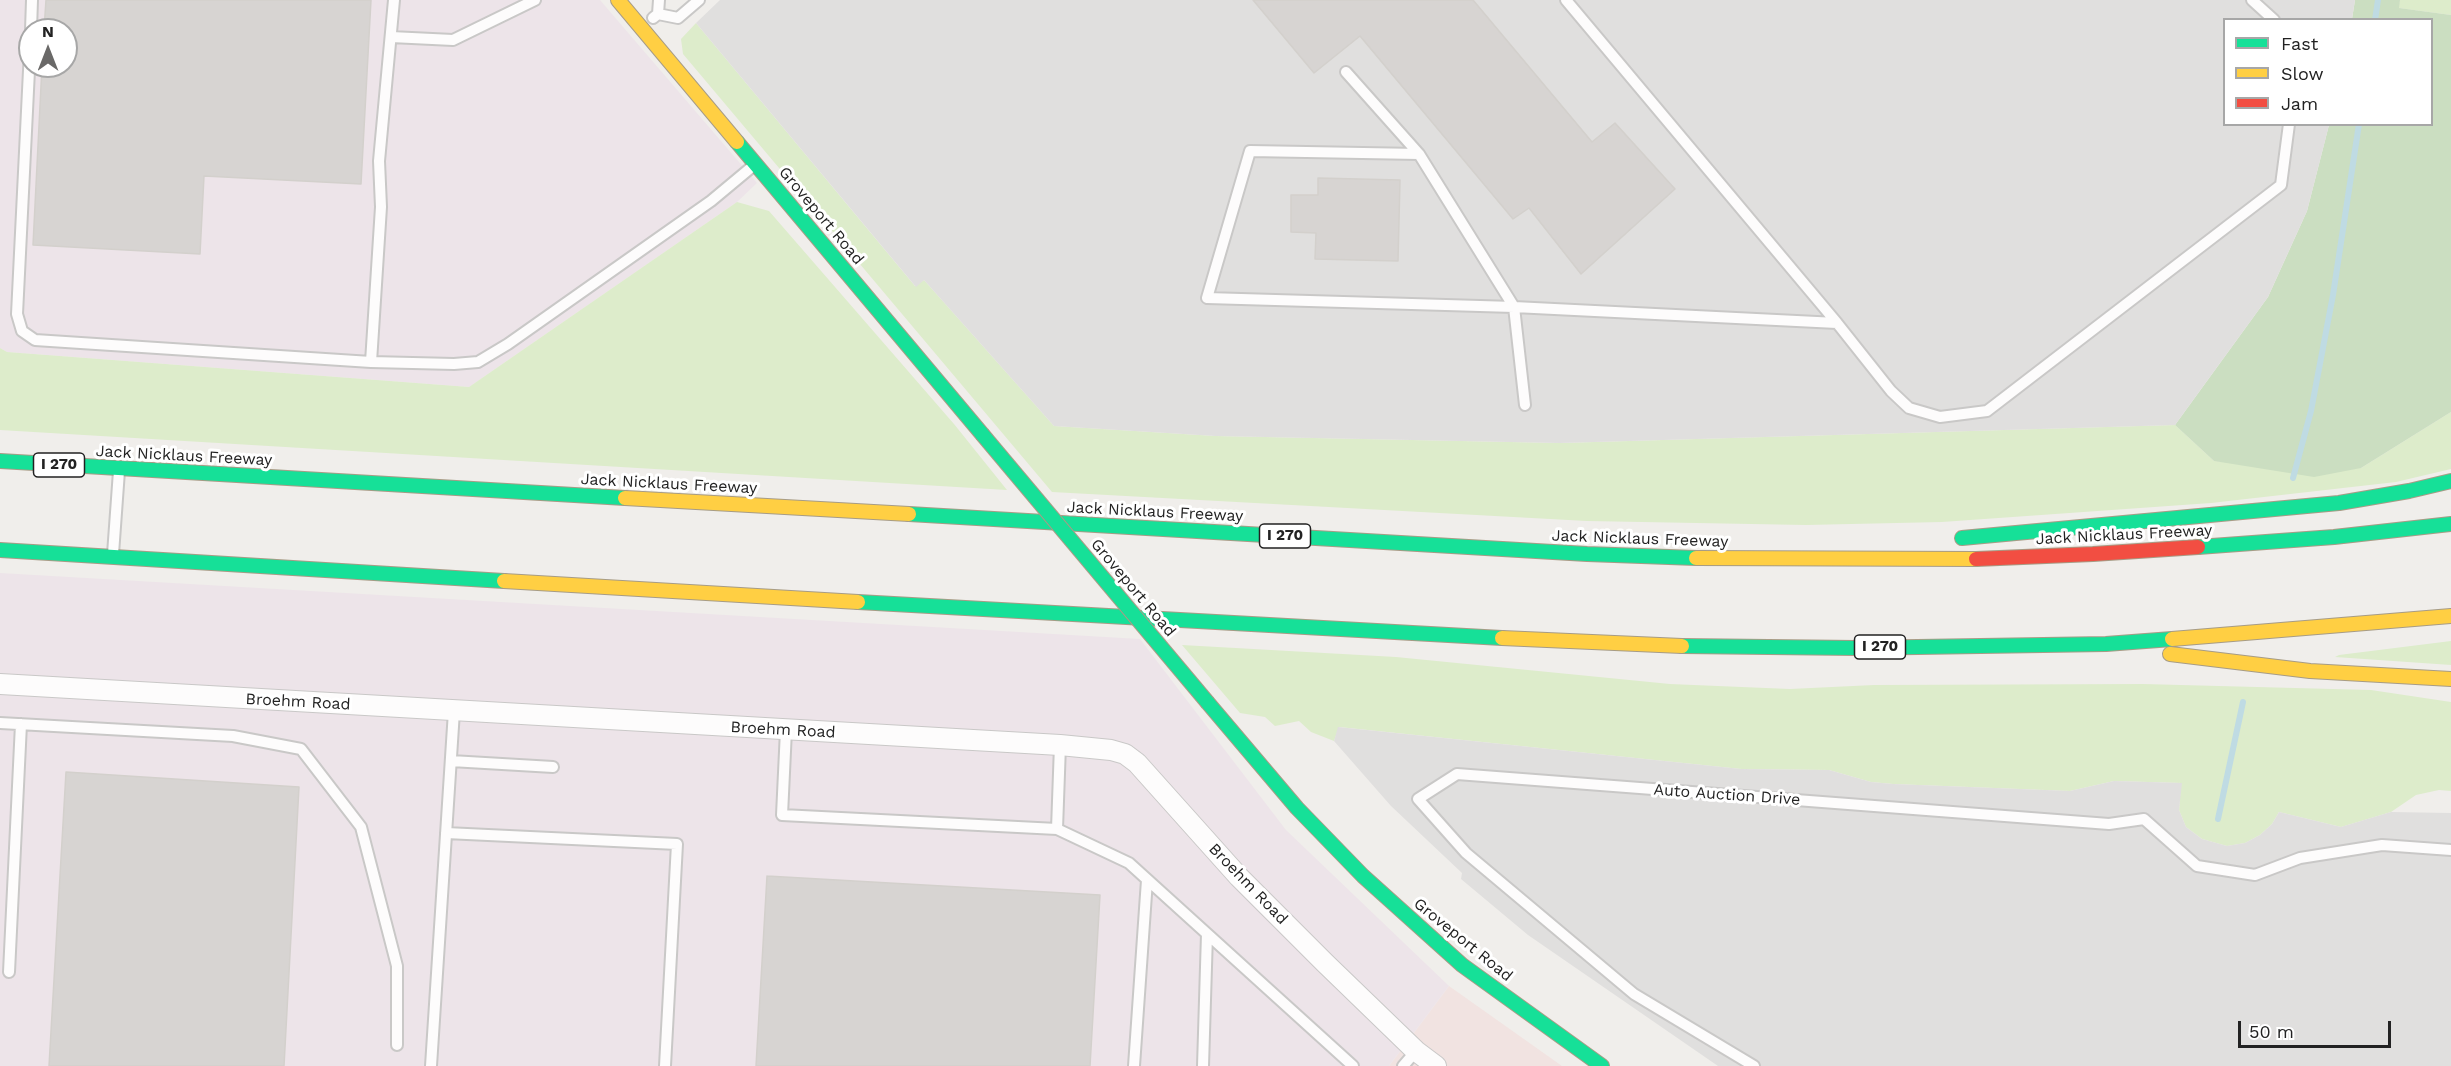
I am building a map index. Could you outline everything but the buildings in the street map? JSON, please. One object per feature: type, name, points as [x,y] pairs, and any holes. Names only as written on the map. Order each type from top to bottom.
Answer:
[{"type":"main road","name":"Groveport Road","points":[[618,0],[1297,808],[1363,876],[1462,964],[1602,1066]]},
{"type":"main road","name":"Jack Nicklaus Freeway","points":[[0,461],[1575,553],[1736,560],[1965,559],[2092,554],[2334,537],[2451,524]]},
{"type":"main road","points":[[1949,540],[2339,503],[2451,482]]},
{"type":"main road","points":[[1736,560],[1890,545]]},
{"type":"main road","name":"I 270","points":[[0,550],[1125,619],[1654,646],[1855,648],[2106,644],[2451,616]]},
{"type":"main road","points":[[2106,644],[2310,671],[2451,679]]},
{"type":"street","name":"Broehm Road","points":[[0,684],[1060,745],[1111,750],[1125,754],[1137,763],[1239,877],[1416,1051],[1437,1066]]},
{"type":"lane","points":[[31,18],[32,0]]},
{"type":"lane","points":[[371,362],[381,207],[379,161],[394,0]]},
{"type":"lane","points":[[391,37],[453,40],[535,0]]},
{"type":"lane","points":[[641,28],[658,14],[659,0]]},
{"type":"lane","points":[[658,14],[678,18],[699,0]]},
{"type":"lane","points":[[1566,0],[1837,323],[1891,391],[1910,408],[1940,417],[1987,411],[2281,185],[2289,126]]},
{"type":"lane","points":[[2252,0],[2272,18]]},
{"type":"lane","points":[[1346,72],[1419,154],[1514,308],[1525,405]]},
{"type":"lane","points":[[29,78],[17,314],[22,331],[35,340],[371,362],[454,364],[478,362],[508,344],[711,201],[755,163]]},
{"type":"lane","points":[[1419,154],[1250,151],[1207,298],[1514,308],[1837,323]]},
{"type":"lane","points":[[113,557],[119,469]]},
{"type":"lane","points":[[431,1066],[454,711]]},
{"type":"lane","points":[[0,723],[233,736],[301,748],[361,826],[397,966],[397,1045]]},
{"type":"lane","points":[[9,972],[21,724]]},
{"type":"lane","points":[[786,730],[782,815],[1057,829],[1129,864],[1353,1066]]},
{"type":"lane","points":[[1057,829],[1060,745]]},
{"type":"lane","points":[[451,761],[553,767]]},
{"type":"lane","name":"Auto Auction Drive","points":[[1754,1066],[1634,994],[1466,853],[1418,799],[1457,774],[2109,824],[2144,819],[2197,866],[2254,875],[2300,858],[2382,845],[2451,849]]},
{"type":"lane","points":[[446,833],[677,844],[665,1066]]},
{"type":"lane","points":[[1134,1066],[1147,880]]},
{"type":"lane","points":[[1203,1066],[1207,934]]},
{"type":"lane","points":[[1403,1066],[1416,1051]]},
{"type":"shaded area","points":[[0,0],[600,0],[757,183],[737,202],[469,387],[7,352],[0,348]]},
{"type":"shaded area","points":[[720,0],[2355,0],[2352,18],[2223,18],[2223,126],[2329,126],[2307,211],[2268,297],[2175,425],[1560,443],[1216,436],[1054,426],[924,280],[916,287],[696,23]]},
{"type":"shaded area","points":[[0,573],[1140,639],[1286,830],[1449,986],[1389,1066],[0,1066]]},
{"type":"shaded area","points":[[1338,727],[1741,769],[1829,770],[1871,782],[1893,784],[2070,791],[2114,781],[2182,783],[2179,810],[2186,827],[2202,839],[2227,846],[2245,843],[2260,835],[2272,824],[2279,812],[2341,827],[2391,812],[2451,813],[2451,1066],[1718,1066],[1528,935],[1461,879],[1462,873],[1391,806],[1334,741]]},
{"type":"shaded area","points":[[1449,986],[1562,1066],[1389,1066]]},
{"type":"green space","points":[[2355,0],[2400,0],[2399,8],[2451,15],[2451,412],[2361,468],[2314,477],[2214,461],[2175,425],[2268,297],[2307,211],[2329,126],[2433,126],[2433,18],[2352,18]]},
{"type":"green space","points":[[2400,0],[2451,0],[2451,15],[2398,8]]},
{"type":"green space","points":[[696,23],[915,286],[924,280],[1054,426],[1216,436],[1560,443],[2175,425],[2214,461],[2361,468],[2451,412],[2451,469],[2396,482],[2211,503],[1942,522],[1806,525],[1587,521],[1052,492],[683,54],[681,39]]},
{"type":"green space","points":[[737,202],[769,211],[954,424],[1007,490],[0,430],[0,348],[7,352],[469,387]]},
{"type":"green space","points":[[2451,641],[2451,665],[2335,657],[2339,655]]},
{"type":"green space","points":[[1182,645],[1396,657],[1670,684],[1790,689],[1874,685],[2143,684],[2371,690],[2451,702],[2451,791],[2439,790],[2416,795],[2391,812],[2341,827],[2279,812],[2272,824],[2260,835],[2245,843],[2227,846],[2202,839],[2186,827],[2179,810],[2181,783],[2114,781],[2070,791],[1893,784],[1871,782],[1829,770],[1741,769],[1339,727],[1334,741],[1311,732],[1299,721],[1275,726],[1265,717],[1240,713]]},
{"type":"waterway","points":[[2375,18],[2378,0]]},
{"type":"waterway","points":[[2293,478],[2311,411],[2333,295],[2359,126]]},
{"type":"waterway","points":[[2218,819],[2243,702]]},
{"type":"traffic: fast","points":[[737,142],[982,434]]},
{"type":"traffic: fast","points":[[982,434],[1208,703]]},
{"type":"traffic: fast","points":[[0,461],[625,498]]},
{"type":"traffic: fast","points":[[1962,538],[2339,503],[2451,481]]},
{"type":"traffic: fast","points":[[909,514],[1587,554],[1696,558]]},
{"type":"traffic: fast","points":[[2198,547],[2334,537],[2451,524]]},
{"type":"traffic: fast","points":[[0,550],[504,581]]},
{"type":"traffic: fast","points":[[858,602],[1502,638]]},
{"type":"traffic: fast","points":[[1682,646],[1855,648],[2106,644],[2172,639]]},
{"type":"traffic: fast","points":[[1208,703],[1297,808],[1363,876],[1462,965],[1602,1066]]},
{"type":"traffic: slow","points":[[618,0],[737,142]]},
{"type":"traffic: slow","points":[[625,498],[909,514]]},
{"type":"traffic: slow","points":[[1696,558],[1976,559]]},
{"type":"traffic: slow","points":[[504,581],[858,602]]},
{"type":"traffic: slow","points":[[2172,639],[2451,616]]},
{"type":"traffic: slow","points":[[1502,638],[1682,646]]},
{"type":"traffic: slow","points":[[2170,654],[2310,671],[2451,679]]},
{"type":"traffic: jam","points":[[1976,559],[2198,547]]}]
